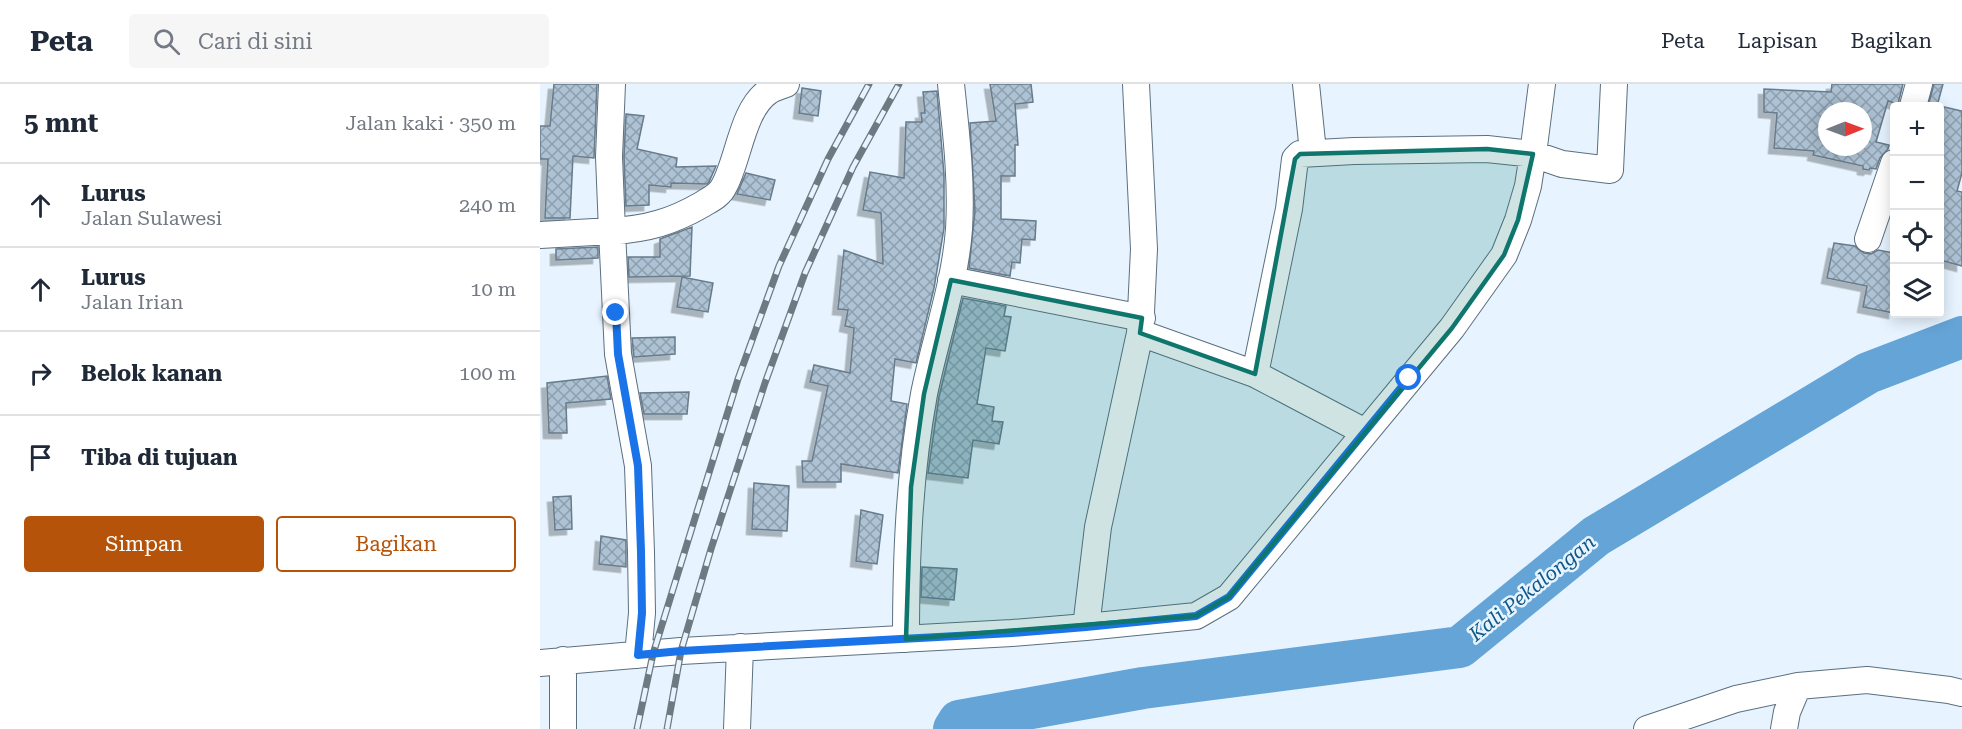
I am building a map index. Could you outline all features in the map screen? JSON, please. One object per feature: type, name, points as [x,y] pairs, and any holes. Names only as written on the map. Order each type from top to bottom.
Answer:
[{"type":"street","points":[[612,84],[609,158],[618,354],[638,466],[642,603],[638,655]]},
{"type":"street","points":[[540,235],[638,229],[662,224],[684,215],[716,196],[725,186],[750,116],[759,101],[769,91],[786,84]]},
{"type":"street","points":[[906,639],[906,577],[911,487],[924,394],[951,280],[959,231],[959,177],[951,84]]},
{"type":"street","points":[[1086,627],[1098,527],[1141,326],[1144,249],[1136,84]]},
{"type":"street","points":[[1306,84],[1313,152]]},
{"type":"street","points":[[563,729],[551,662],[740,647],[1086,627],[1196,616],[1229,597],[1445,335],[1504,255],[1528,186],[1542,84]]},
{"type":"street","points":[[1255,374],[1289,209],[1295,159],[1300,154],[1487,149],[1533,154],[1581,168],[1610,170],[1614,84]]},
{"type":"street","points":[[1913,102],[1919,84]]},
{"type":"street","points":[[1868,239],[1890,175]]},
{"type":"street","points":[[951,280],[1141,326],[1255,374],[1365,432]]},
{"type":"street","points":[[737,729],[740,647]]},
{"type":"street","points":[[1647,729],[1736,699],[1798,686],[1867,680],[1962,693]]},
{"type":"street","points":[[1784,729],[1787,712],[1798,686]]},
{"type":"highlighted area","points":[[1487,149],[1533,154],[1518,220],[1504,255],[1452,328],[1229,597],[1196,616],[906,639],[911,487],[924,394],[951,280],[1142,318],[1140,333],[1255,374],[1295,159],[1300,154]]},
{"type":"building","points":[[554,84],[597,84],[594,158],[573,156],[570,218],[545,218],[548,159],[540,159],[540,126],[550,126]]},
{"type":"building","points":[[990,84],[1031,84],[1033,102],[1015,104],[1018,145],[1015,145],[1015,176],[1001,176],[1001,219],[1036,221],[1035,240],[1022,239],[1020,263],[1012,262],[1010,276],[969,268],[975,211],[970,123],[996,121]]},
{"type":"building","points":[[1832,84],[1903,84],[1898,102],[1888,101],[1876,142],[1889,145],[1888,149],[1880,158],[1876,169],[1870,168],[1869,170],[1863,169],[1863,166],[1813,155],[1814,151],[1774,148],[1777,113],[1764,112],[1764,89],[1831,92]]},
{"type":"building","points":[[1934,84],[1943,84],[1938,102],[1929,102]]},
{"type":"building","points":[[802,88],[821,91],[818,116],[799,113]]},
{"type":"building","points":[[937,91],[944,175],[944,228],[934,288],[916,363],[895,359],[891,401],[907,404],[898,473],[841,464],[841,482],[803,482],[802,461],[812,461],[828,386],[810,382],[814,365],[850,373],[854,328],[845,326],[848,310],[838,309],[844,250],[883,264],[881,213],[863,210],[870,172],[904,178],[906,122],[922,122],[921,113],[925,113],[923,92]]},
{"type":"building","points":[[1944,107],[1962,111],[1962,173],[1957,191],[1962,192],[1962,266],[1944,261]]},
{"type":"building","points":[[626,114],[644,116],[637,149],[677,158],[676,167],[716,166],[709,182],[707,184],[671,183],[671,187],[649,185],[649,205],[626,206],[624,157]]},
{"type":"building","points":[[746,173],[775,180],[770,200],[737,194]]},
{"type":"building","points":[[692,227],[690,276],[629,277],[628,257],[660,257],[660,239]]},
{"type":"building","points":[[1834,243],[1855,246],[1864,253],[1871,254],[1878,250],[1890,252],[1890,312],[1863,307],[1867,286],[1827,278]]},
{"type":"building","points":[[598,247],[598,258],[556,260],[556,249]]},
{"type":"building","points":[[682,277],[713,283],[708,312],[677,307]]},
{"type":"building","points":[[963,298],[1006,306],[1004,316],[1011,317],[1005,351],[986,348],[977,404],[994,407],[992,421],[1003,422],[999,444],[973,440],[968,478],[928,473],[939,397]]},
{"type":"building","points":[[675,337],[675,354],[634,357],[632,338]]},
{"type":"building","points":[[607,376],[611,399],[566,403],[567,433],[549,433],[547,383]]},
{"type":"building","points":[[689,392],[687,414],[644,414],[640,393]]},
{"type":"building","points":[[754,483],[789,486],[787,531],[752,529]]},
{"type":"building","points":[[571,496],[572,529],[555,530],[553,497]]},
{"type":"building","points":[[861,510],[883,515],[877,564],[856,561]]},
{"type":"building","points":[[601,536],[626,540],[626,567],[599,564]]},
{"type":"building","points":[[922,567],[957,569],[954,600],[921,597]]},
{"type":"waterway","name":"Kali Pekalongan","points":[[954,729],[959,721],[1143,688],[1460,647],[1596,536],[1868,373],[1962,337]]},
{"type":"railway","points":[[637,729],[653,654],[738,379],[779,266],[828,159],[869,84]]},
{"type":"railway","points":[[667,729],[681,651],[711,549],[765,383],[805,273],[853,167],[899,84]]},
{"type":"route","points":[[616,313],[618,354],[638,466],[642,613],[638,655],[1012,633],[1196,616],[1229,597],[1409,378]]}]
